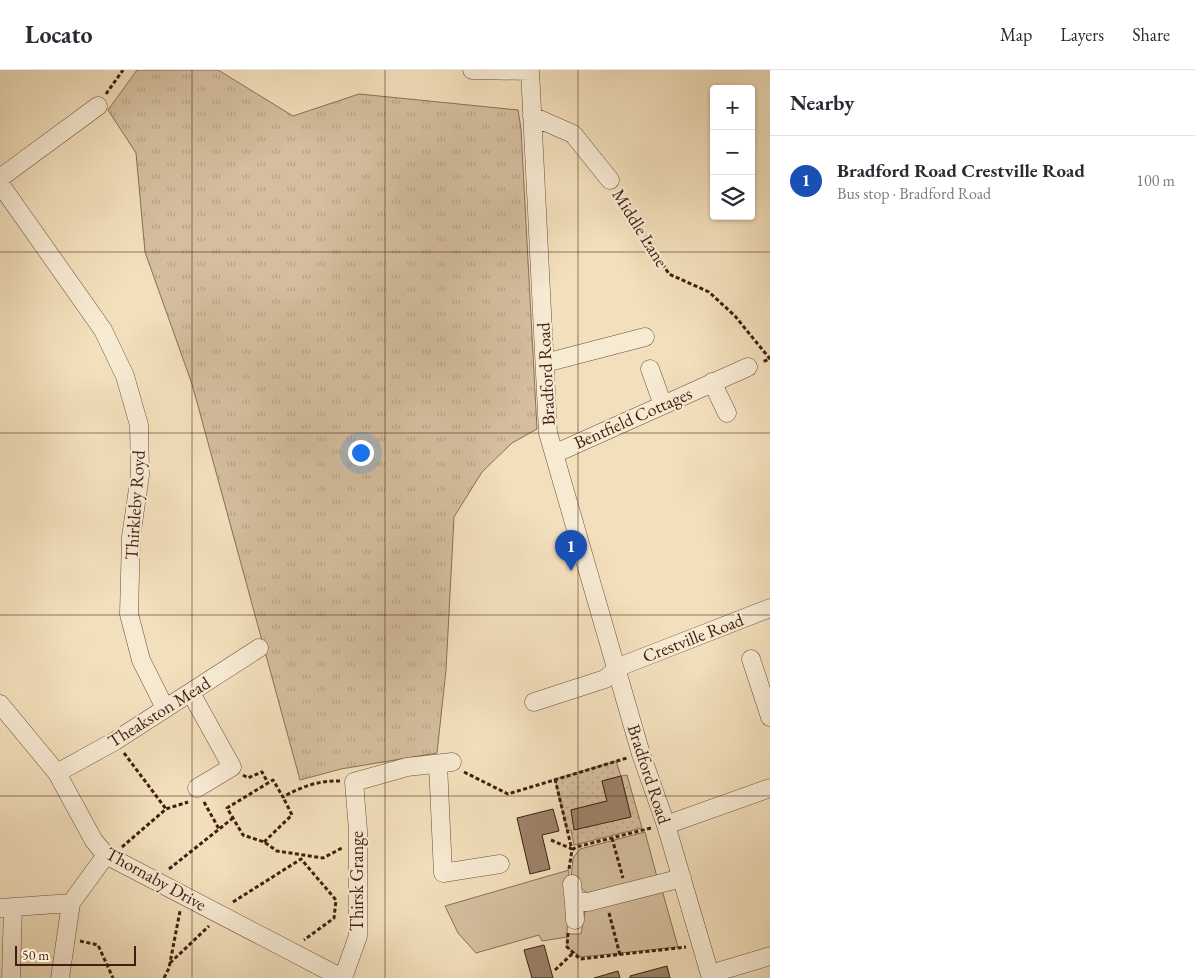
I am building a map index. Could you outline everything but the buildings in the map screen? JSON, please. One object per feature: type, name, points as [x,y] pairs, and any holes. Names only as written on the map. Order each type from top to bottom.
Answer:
[{"type":"street","points":[[472,70],[530,70]]},
{"type":"street","name":"Bradford Road","points":[[530,70],[548,433],[642,754],[666,825],[711,976]]},
{"type":"street","points":[[0,178],[98,106]]},
{"type":"street","name":"Middle Lane","points":[[532,116],[573,134],[610,180]]},
{"type":"street","name":"Thirkleby Royd","points":[[0,184],[103,330],[125,376],[139,425],[140,475],[131,537],[129,614],[141,660],[165,708]]},
{"type":"street","points":[[545,363],[646,337]]},
{"type":"street","name":"Bentfield Cottages","points":[[554,454],[748,367]]},
{"type":"street","points":[[650,369],[663,405]]},
{"type":"street","name":"Bentfield Cottages","points":[[712,382],[727,413]]},
{"type":"street","name":"Crestville Road","points":[[617,668],[770,608]]},
{"type":"street","name":"Theakston Mead","points":[[57,773],[115,741],[259,648]]},
{"type":"street","points":[[751,659],[770,717]]},
{"type":"street","points":[[534,702],[604,680],[617,668]]},
{"type":"street","points":[[191,693],[232,767],[195,794]]},
{"type":"street","name":"Thornaby Drive","points":[[0,704],[57,773],[94,841],[108,856],[342,978]]},
{"type":"street","points":[[354,782],[406,767],[445,763],[443,873],[500,864]]},
{"type":"street","name":"Thirsk Grange","points":[[342,978],[358,936],[358,846],[354,782]]},
{"type":"street","points":[[666,825],[770,788]]},
{"type":"street","points":[[60,978],[71,903],[108,856]]},
{"type":"street","points":[[574,902],[588,902],[682,878]]},
{"type":"street","points":[[572,884],[575,920]]},
{"type":"street","points":[[11,978],[7,908],[71,903]]},
{"type":"street","points":[[711,976],[770,956]]},
{"type":"path","points":[[98,106],[123,70]]},
{"type":"path","name":"Middle Lane","points":[[610,180],[669,274],[709,292],[735,316],[770,359]]},
{"type":"path","points":[[115,741],[166,809]]},
{"type":"path","points":[[445,763],[508,794],[608,764]]},
{"type":"path","points":[[232,767],[248,778],[262,772],[268,783]]},
{"type":"path","points":[[551,840],[572,850],[555,779]]},
{"type":"path","points":[[264,842],[292,815],[273,780],[227,808],[243,834],[264,842],[277,851],[323,858],[344,847],[358,846]]},
{"type":"path","points":[[283,797],[294,790],[327,780],[354,782]]},
{"type":"path","points":[[108,856],[166,809],[195,794]]},
{"type":"path","points":[[155,881],[233,818]]},
{"type":"path","points":[[612,838],[626,892]]},
{"type":"path","points":[[289,951],[334,918],[336,900],[299,854]]},
{"type":"path","points":[[170,963],[228,906],[302,860]]},
{"type":"path","points":[[164,978],[170,963],[184,895]]},
{"type":"path","points":[[605,898],[620,955]]},
{"type":"path","points":[[66,938],[98,945],[113,978]]},
{"type":"path","points":[[555,970],[573,953]]},
{"type":"green space","points":[[137,70],[218,70],[293,116],[359,94],[518,110],[521,129],[537,429],[512,443],[482,472],[454,517],[446,670],[437,753],[341,769],[300,780],[192,384],[145,252],[136,153],[108,110]]},
{"type":"green space","points":[[616,761],[621,776],[627,775],[642,828],[574,845],[571,830],[567,831],[555,779]],"holes":[[[621,776],[631,817],[575,828],[571,810],[607,801],[602,781]]]},
{"type":"green space","points":[[645,832],[657,877],[587,893],[571,879],[573,858],[580,849]]},
{"type":"green space","points":[[569,870],[567,934],[581,934],[585,911],[662,890],[678,947],[581,957],[567,947],[567,937],[542,941],[539,935],[476,953],[458,933],[445,906]]},
{"type":"place","name":"Bradford Road Crestville Road","points":[[571,571]]}]
